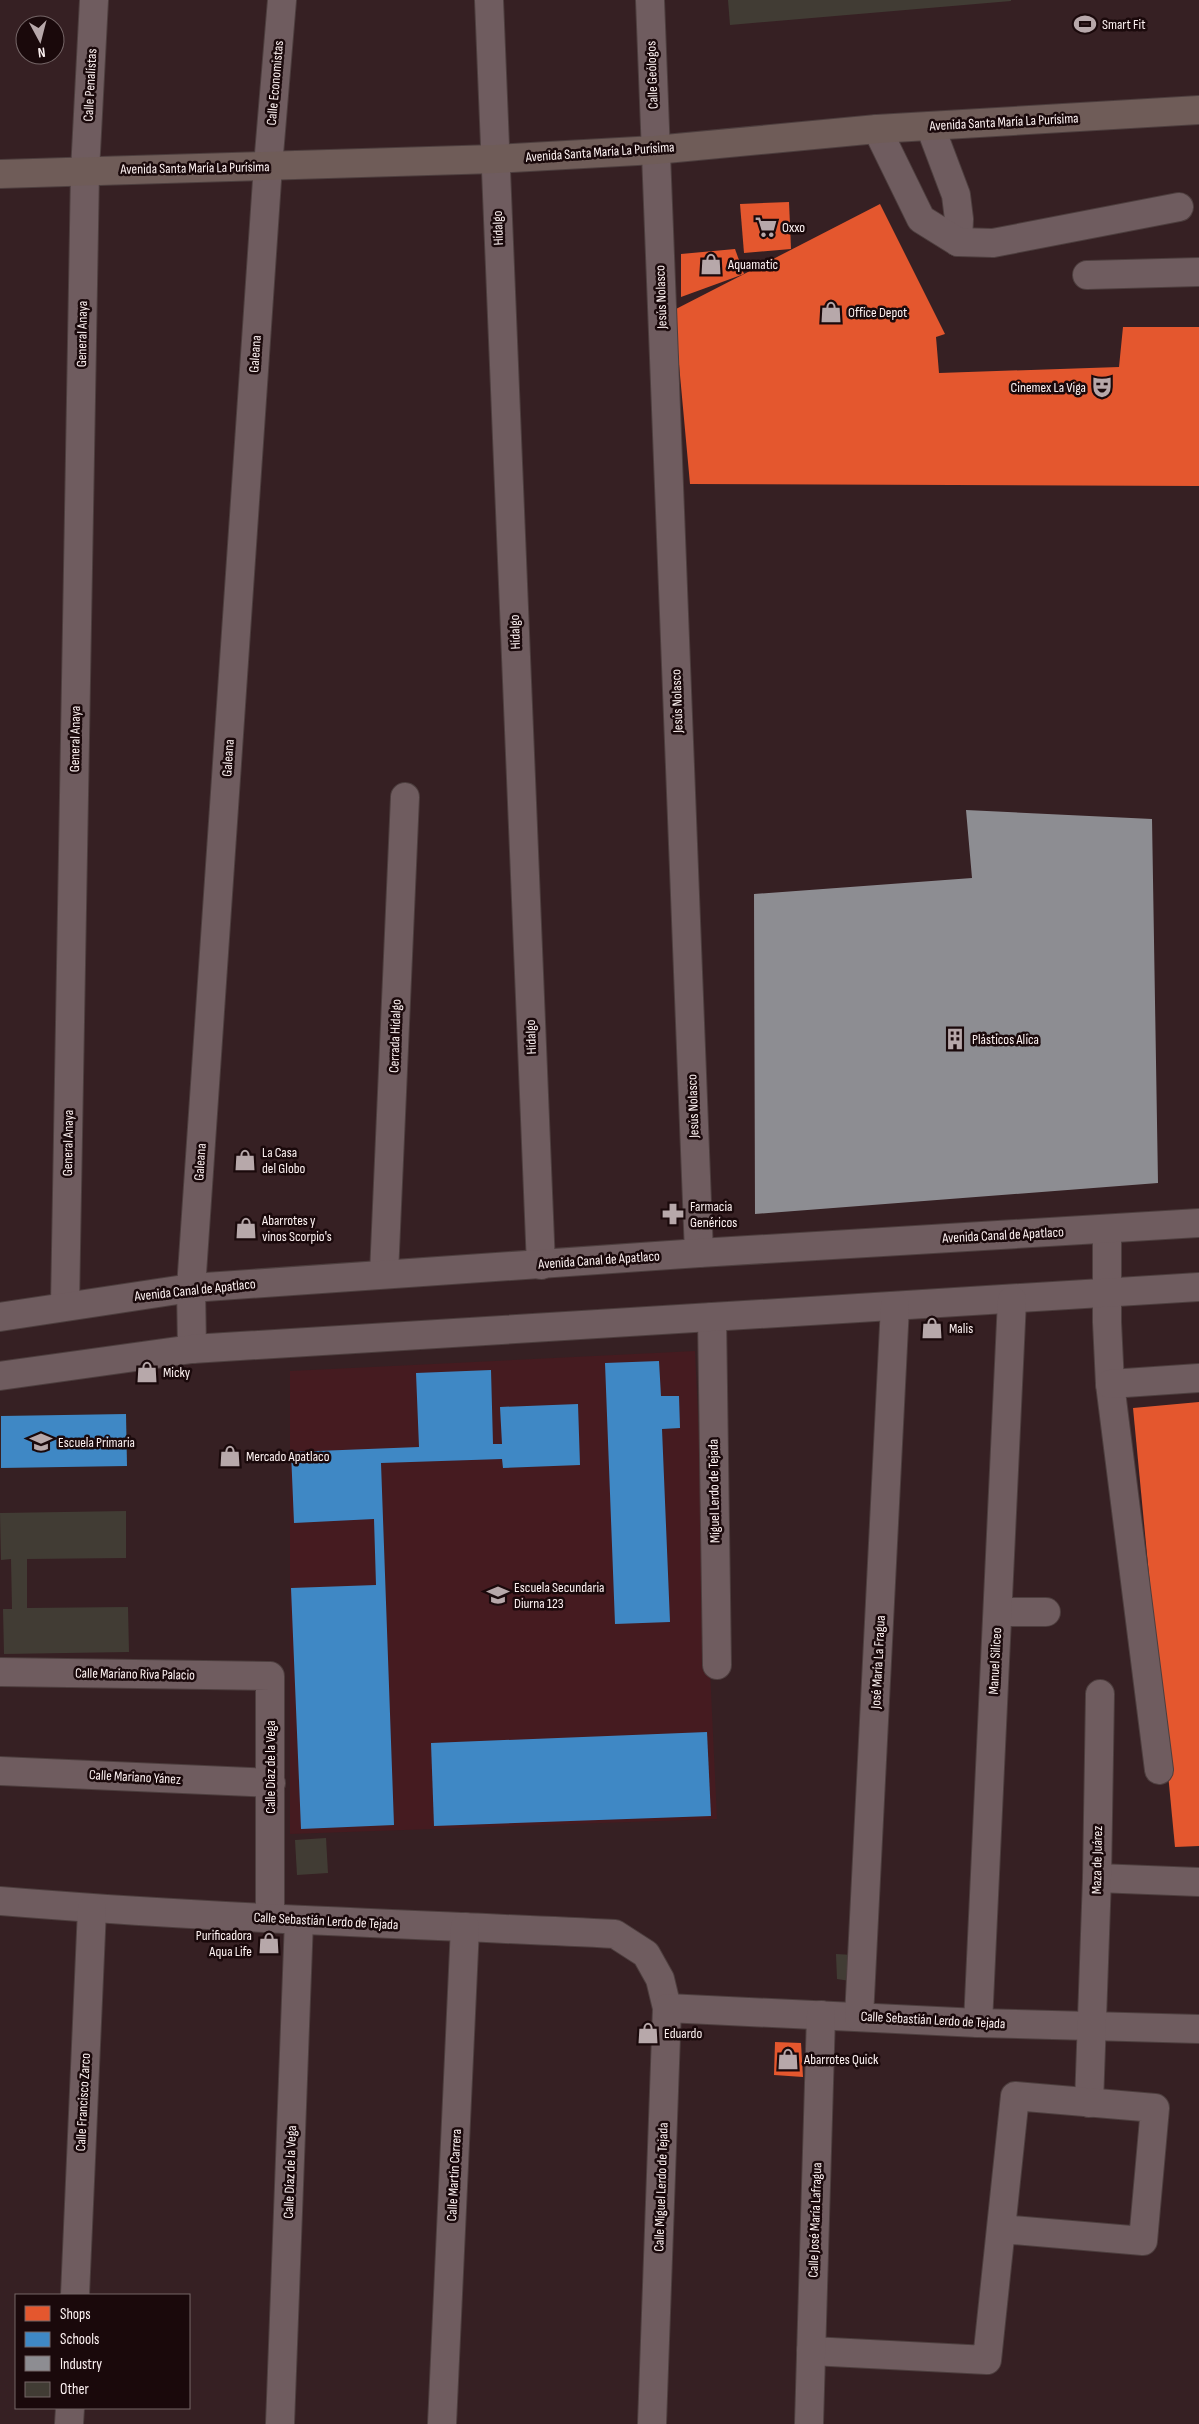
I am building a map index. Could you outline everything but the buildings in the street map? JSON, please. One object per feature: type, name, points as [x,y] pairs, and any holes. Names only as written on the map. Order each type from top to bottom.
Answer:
[{"type":"main road","name":"Avenida Santa María La Purísima","points":[[0,174],[495,159],[655,150],[877,129],[1199,110]]},
{"type":"street","name":"Calle Penalistas","points":[[85,171],[94,0]]},
{"type":"street","name":"Calle Economistas","points":[[268,166],[282,0]]},
{"type":"street","name":"Hidalgo","points":[[489,0],[541,1264]]},
{"type":"street","name":"Calle Geólogos","points":[[650,0],[655,150]]},
{"type":"street","points":[[930,126],[956,195],[958,242]]},
{"type":"street","points":[[877,129],[921,219],[958,242],[993,243],[1179,208]]},
{"type":"street","name":"Jesús Nolasco","points":[[655,150],[699,1253]]},
{"type":"street","name":"Galeana","points":[[192,1349],[191,1288],[268,166]]},
{"type":"street","name":"General Anaya","points":[[65,1306],[85,171]]},
{"type":"street","points":[[1087,275],[1199,272]]},
{"type":"street","name":"Cerrada Hidalgo","points":[[384,1274],[405,798]]},
{"type":"street","name":"Avenida Canal de Apatlaco","points":[[0,1317],[191,1288],[699,1253],[1199,1223]]},
{"type":"street","points":[[1107,1229],[1110,1384],[1159,1770]]},
{"type":"street","points":[[0,1376],[192,1349],[1199,1287]]},
{"type":"street","name":"Manuel Siliceo","points":[[978,2023],[1012,1300]]},
{"type":"street","name":"José María La Fragua","points":[[859,2017],[894,1306]]},
{"type":"street","name":"Miguel Lerdo de Tejada","points":[[712,1317],[717,1664]]},
{"type":"street","points":[[1110,1384],[1199,1378]]},
{"type":"street","points":[[998,1612],[1046,1612]]},
{"type":"street","name":"Calle Mariano Riva Palacio","points":[[0,1672],[270,1676]]},
{"type":"street","name":"Calle Díaz de la Vega","points":[[270,1676],[270,1918]]},
{"type":"street","name":"Maza de Juárez","points":[[1089,2102],[1097,1878],[1100,1694]]},
{"type":"street","name":"Calle Mariano Yánez","points":[[0,1771],[271,1783]]},
{"type":"street","points":[[1097,1878],[1199,1882]]},
{"type":"street","name":"Calle Sebastián Lerdo de Tejada","points":[[0,1901],[299,1920],[615,1934],[646,1954]]},
{"type":"street","name":"Calle Francisco Zarco","points":[[75,2294],[92,1908]]},
{"type":"street","name":"Calle Díaz de la Vega","points":[[280,2424],[299,1920]]},
{"type":"street","name":"Calle Martín Carrera","points":[[442,2424],[465,1927]]},
{"type":"street","name":"Calle Miguel Lerdo de Tejada","points":[[646,1954],[660,1979],[667,2008],[652,2424]]},
{"type":"street","name":"Calle Sebastián Lerdo de Tejada","points":[[667,2008],[978,2023],[1199,2029]]},
{"type":"street","name":"Calle José María Lafragua","points":[[810,2424],[820,2016]]},
{"type":"street","points":[[811,2351],[987,2360],[1015,2096],[1155,2108],[1143,2241],[1002,2229]]},
{"type":"street","points":[[69,2424],[70,2409]]},
{"type":"shaded area","name":"Escuela Secundaria Diurna 123","points":[[695,1351],[717,1819],[290,1834],[290,1371]]},
{"type":"place","name":"Smart Fit","points":[[1085,24]]},
{"type":"place","name":"Oxxo","points":[[766,227]]},
{"type":"place","name":"Aquamatic","points":[[711,264]]},
{"type":"place","name":"Office Depot","points":[[831,312]]},
{"type":"place","name":"Cinemex La Viga","points":[[1102,387]]},
{"type":"place","name":"Plásticos Alica","points":[[955,1039]]},
{"type":"place","name":"La Casa del Globo","points":[[245,1160]]},
{"type":"place","name":"Farmacia Genéricos","points":[[673,1214]]},
{"type":"place","name":"Abarrotes y vinos Scorpio's","points":[[246,1228]]},
{"type":"place","name":"Malis","points":[[932,1328]]},
{"type":"place","name":"Micky","points":[[147,1372]]},
{"type":"place","name":"Escuela Primaria","points":[[41,1442]]},
{"type":"place","name":"Mercado Apatlaco","points":[[230,1456]]},
{"type":"place","name":"Escuela Secundaria Diurna 123","points":[[498,1595]]},
{"type":"place","name":"Purificadora Aqua Life","points":[[269,1943]]},
{"type":"place","name":"Eduardo","points":[[648,2033]]},
{"type":"place","name":"Abarrotes Quick","points":[[788,2059]]}]
